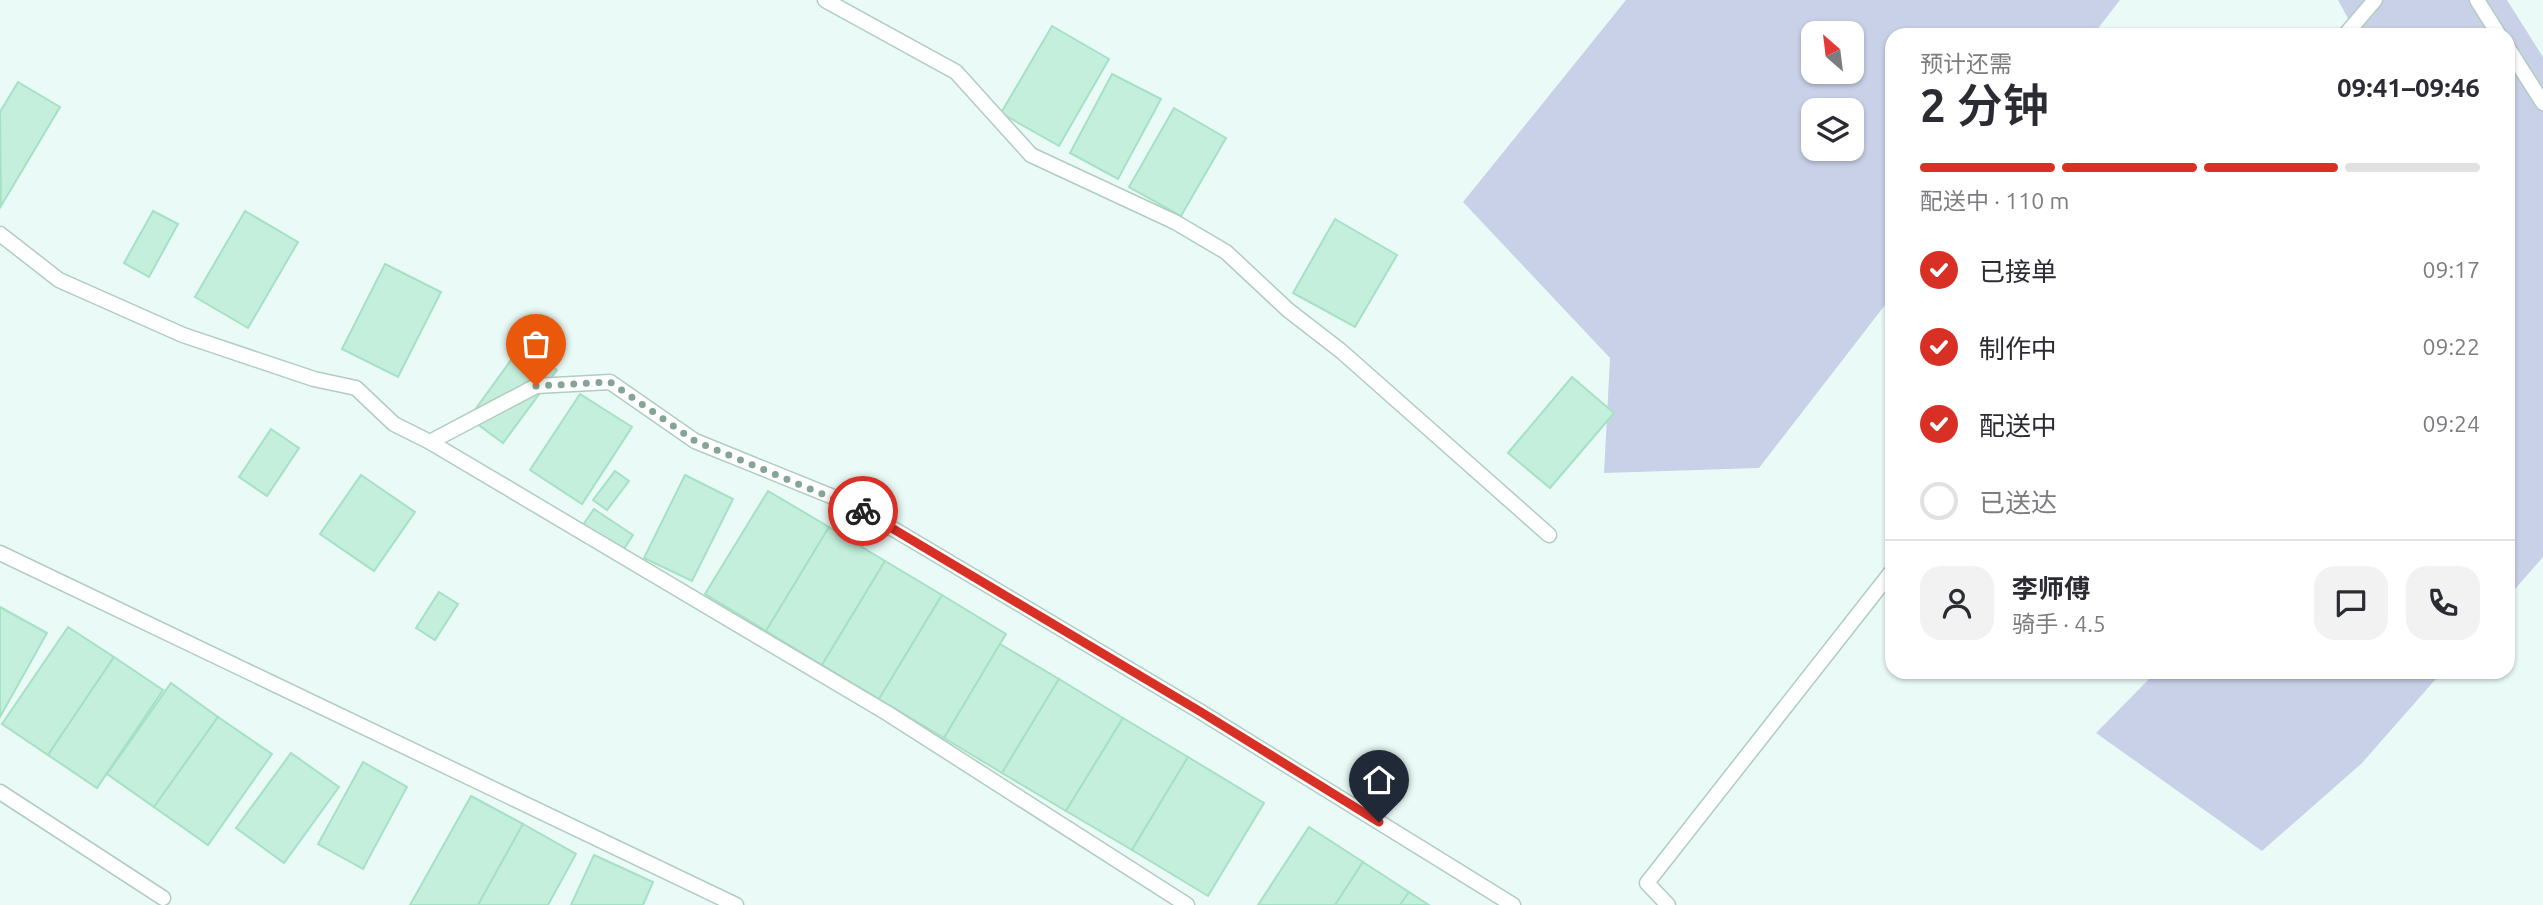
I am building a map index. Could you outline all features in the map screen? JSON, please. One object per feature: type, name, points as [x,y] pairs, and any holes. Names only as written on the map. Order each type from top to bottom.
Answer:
[{"type":"lane","points":[[825,0],[956,72],[1031,155],[1175,222],[1226,253],[1288,310],[1341,351],[1549,535]]},
{"type":"lane","points":[[2351,28],[2375,0]]},
{"type":"lane","points":[[2477,0],[2495,28]]},
{"type":"lane","points":[[2515,59],[2543,103]]},
{"type":"lane","points":[[0,234],[59,280],[183,335],[314,379],[356,388],[394,424],[430,442],[887,713],[1187,905]]},
{"type":"lane","points":[[430,442],[536,386],[610,382],[695,441],[853,505],[1201,712],[1513,905]]},
{"type":"lane","points":[[0,553],[736,905]]},
{"type":"lane","points":[[1668,905],[1647,883],[1885,580]]},
{"type":"lane","points":[[0,792],[163,898]]},
{"type":"shaded area","points":[[1626,0],[2120,0],[2098,28],[1885,28],[1885,305],[1759,468],[1604,473],[1610,358],[1463,202]]},
{"type":"shaded area","points":[[2338,0],[2507,0],[2543,57],[2543,557],[2515,589],[2515,28],[2353,28]]},
{"type":"shaded area","points":[[2149,679],[2436,679],[2362,763],[2262,851],[2096,733]]},
{"type":"building","points":[[1052,26],[1109,59],[1059,146],[1001,113]]},
{"type":"building","points":[[1112,74],[1161,99],[1118,179],[1070,153]]},
{"type":"building","points":[[18,82],[60,107],[1,206],[0,112]]},
{"type":"building","points":[[1174,108],[1226,138],[1181,216],[1129,187]]},
{"type":"building","points":[[153,211],[178,224],[149,277],[124,263]]},
{"type":"building","points":[[245,211],[298,242],[248,328],[195,297]]},
{"type":"building","points":[[1335,219],[1397,255],[1355,327],[1293,293]]},
{"type":"building","points":[[385,264],[441,292],[398,377],[342,349]]},
{"type":"building","points":[[522,345],[557,370],[503,443],[469,418]]},
{"type":"building","points":[[1572,377],[1614,413],[1550,488],[1508,453]]},
{"type":"building","points":[[580,394],[632,427],[582,504],[530,470]]},
{"type":"building","points":[[271,429],[299,448],[267,496],[239,477]]},
{"type":"building","points":[[615,471],[629,481],[607,510],[593,500]]},
{"type":"building","points":[[361,475],[415,512],[374,571],[320,534]]},
{"type":"building","points":[[685,475],[733,499],[692,581],[644,558]]},
{"type":"building","points":[[768,491],[829,527],[766,631],[705,594]]},
{"type":"building","points":[[594,509],[633,535],[622,552],[583,525]]},
{"type":"building","points":[[829,527],[885,561],[822,665],[766,631]]},
{"type":"building","points":[[885,561],[942,595],[879,699],[822,665]]},
{"type":"building","points":[[439,592],[458,604],[435,640],[416,628]]},
{"type":"building","points":[[942,595],[1006,634],[944,738],[879,699]]},
{"type":"building","points":[[0,607],[47,633],[0,717]]},
{"type":"building","points":[[68,627],[114,657],[48,755],[2,724]]},
{"type":"building","points":[[1000,644],[1059,679],[1002,773],[944,738]]},
{"type":"building","points":[[114,657],[163,690],[97,788],[48,755]]},
{"type":"building","points":[[1059,679],[1123,718],[1066,811],[1002,773]]},
{"type":"building","points":[[171,683],[218,717],[154,807],[107,774]]},
{"type":"building","points":[[218,717],[272,754],[208,845],[154,807]]},
{"type":"building","points":[[1123,718],[1188,757],[1132,850],[1066,811]]},
{"type":"building","points":[[291,753],[339,787],[284,863],[236,828]]},
{"type":"building","points":[[1188,757],[1264,803],[1208,896],[1132,850]]},
{"type":"building","points":[[363,762],[407,787],[363,869],[318,844]]},
{"type":"building","points":[[471,796],[523,824],[478,905],[410,905]]},
{"type":"building","points":[[523,824],[576,854],[548,905],[478,905]]},
{"type":"building","points":[[1309,827],[1363,862],[1335,905],[1258,905]]},
{"type":"building","points":[[594,855],[653,882],[643,905],[571,905]]},
{"type":"building","points":[[1363,862],[1409,892],[1400,905],[1335,905]]},
{"type":"building","points":[[1409,892],[1429,905],[1400,905]]},
{"type":"way so far","points":[[536,386],[610,382],[695,441],[863,511]]},
{"type":"route","points":[[863,511],[1201,712],[1379,822]]}]
